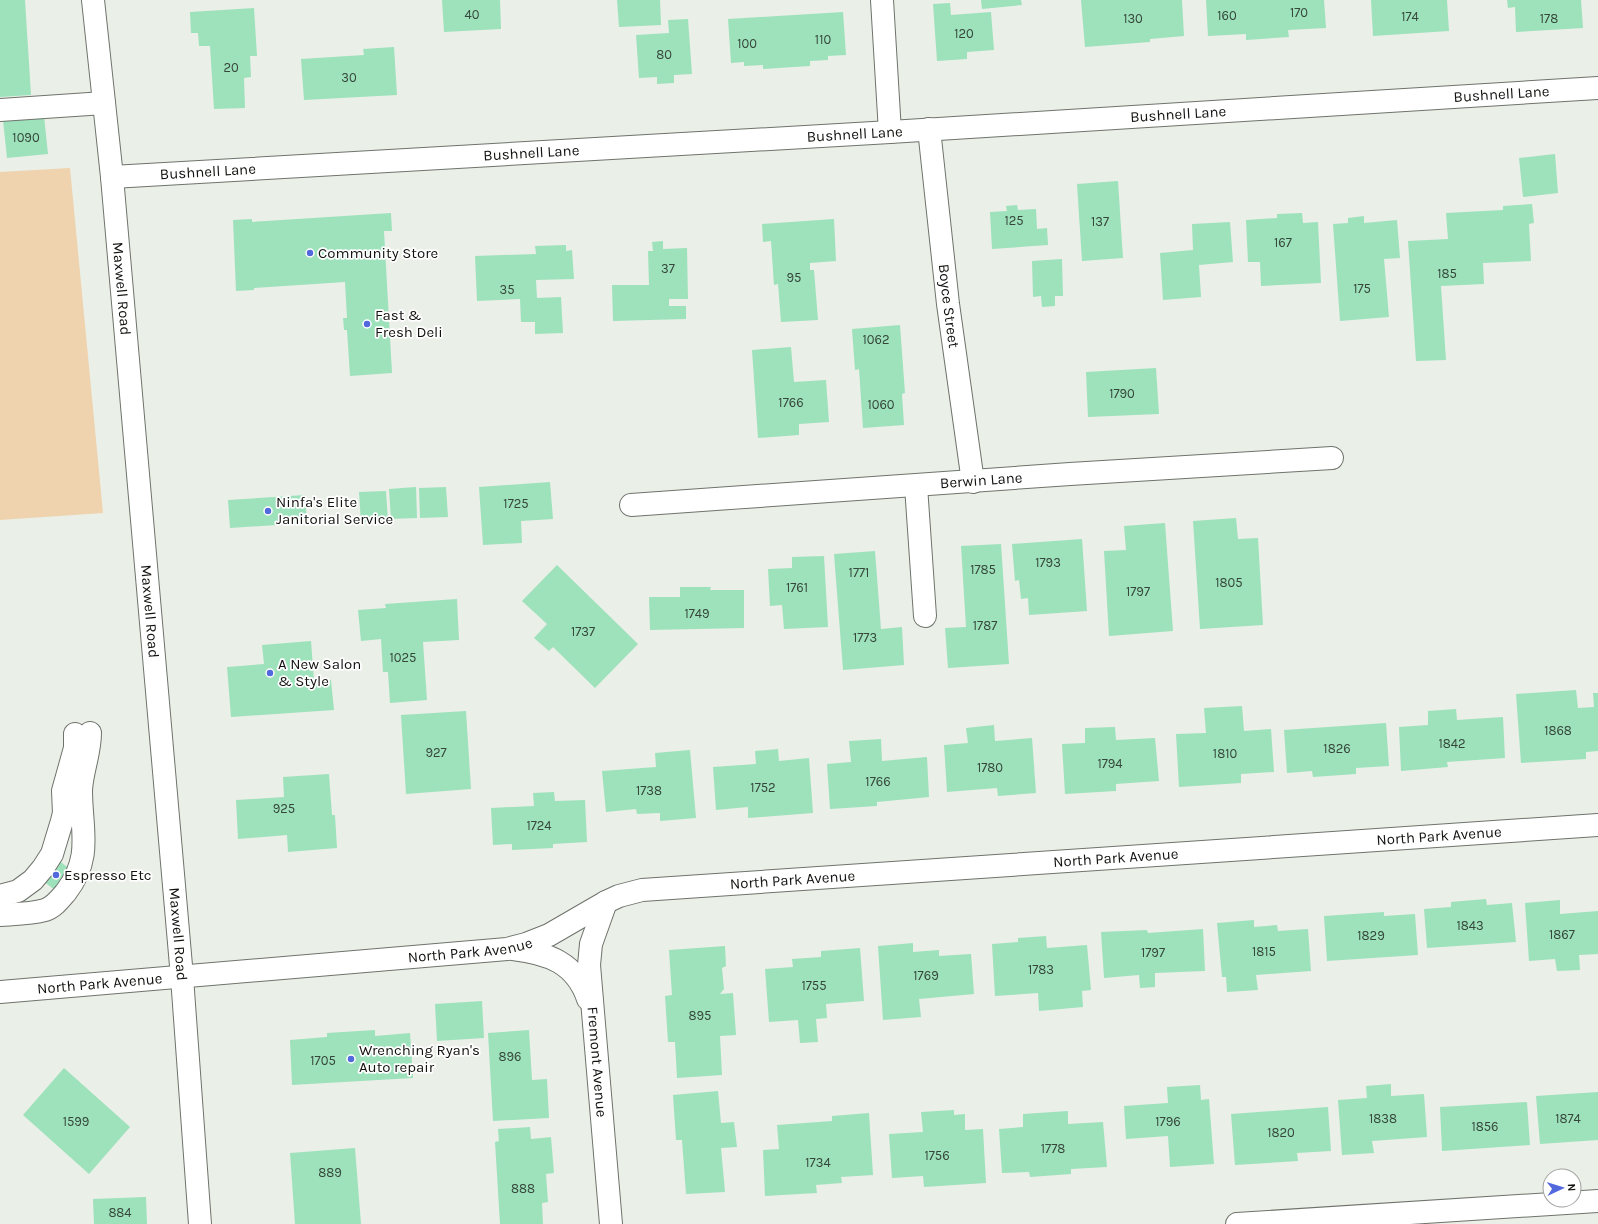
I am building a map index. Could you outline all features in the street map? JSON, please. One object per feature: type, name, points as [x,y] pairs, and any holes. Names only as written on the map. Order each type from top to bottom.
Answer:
[{"type":"street","name":"Maxwell Road","points":[[93,0],[112,177],[182,977],[200,1224]]},
{"type":"street","points":[[882,0],[890,132]]},
{"type":"street","name":"Bushnell Lane","points":[[112,177],[930,130],[1598,88]]},
{"type":"street","points":[[0,110],[104,103]]},
{"type":"street","name":"Boyce Street","points":[[930,130],[948,304],[973,482]]},
{"type":"street","name":"Berwin Lane","points":[[631,505],[1332,458]]},
{"type":"street","points":[[916,486],[925,616]]},
{"type":"street","points":[[0,896],[18,891],[33,880],[52,854],[64,812],[63,791],[75,748],[83,734],[89,750],[82,784],[83,853],[81,866],[75,881],[52,906],[45,910],[30,913],[0,915]]},
{"type":"street","name":"North Park Avenue","points":[[0,992],[507,949],[526,944],[549,935],[606,902],[619,896],[642,890],[1598,825]]},
{"type":"street","name":"Fremont Avenue","points":[[606,902],[591,944],[589,965],[611,1224]]},
{"type":"street","points":[[507,949],[529,951],[548,956],[561,963],[576,976],[584,986],[594,1022]]},
{"type":"street","points":[[1237,1224],[1598,1201]]},
{"type":"shaded area","points":[[70,168],[103,513],[0,520],[0,172]]},
{"type":"building","points":[[0,0],[25,0],[31,95],[0,97]]},
{"type":"building","points":[[442,0],[500,0],[501,29],[444,32]]},
{"type":"building","points":[[617,0],[660,0],[661,25],[619,27]]},
{"type":"building","points":[[981,0],[1021,0],[1022,5],[982,9]]},
{"type":"building","points":[[1081,0],[1182,0],[1184,36],[1150,39],[1150,42],[1085,47]]},
{"type":"building","points":[[1206,0],[1324,0],[1326,28],[1288,30],[1289,37],[1246,40],[1246,34],[1208,36]]},
{"type":"building","points":[[1371,0],[1447,0],[1449,31],[1373,36]]},
{"type":"building","points":[[1507,0],[1581,0],[1583,28],[1516,32],[1515,7],[1508,8]]},
{"type":"building","points":[[950,3],[951,15],[991,12],[994,50],[967,52],[967,59],[937,61],[933,4]]},
{"type":"building","points":[[254,8],[257,56],[250,56],[251,77],[244,78],[245,108],[214,109],[210,46],[199,46],[198,33],[191,33],[190,12]]},
{"type":"building","points":[[843,12],[846,55],[828,56],[828,60],[810,61],[810,66],[763,69],[763,65],[744,66],[744,62],[731,63],[728,19]]},
{"type":"building","points":[[688,19],[692,74],[674,75],[674,83],[657,84],[657,77],[639,78],[636,35],[669,33],[668,20]]},
{"type":"building","points":[[394,47],[397,95],[304,100],[301,59],[364,55],[363,49]]},
{"type":"building","points":[[44,116],[48,154],[7,158],[3,120]]},
{"type":"building","points":[[1555,154],[1558,193],[1523,197],[1519,158]]},
{"type":"building","points":[[1118,181],[1123,258],[1082,261],[1077,184]]},
{"type":"building","points":[[1532,204],[1534,223],[1529,224],[1531,261],[1483,263],[1484,284],[1441,286],[1446,360],[1416,361],[1408,241],[1448,239],[1446,213],[1503,210],[1503,206]]},
{"type":"building","points":[[1017,205],[1018,210],[1036,209],[1037,229],[1047,228],[1048,245],[992,249],[990,212],[1007,211],[1006,206]]},
{"type":"building","name":"Community Store","points":[[391,213],[392,231],[384,231],[392,373],[350,376],[347,330],[344,330],[343,318],[347,318],[345,282],[254,288],[254,290],[236,291],[233,220],[252,219],[252,222]]},
{"type":"building","points":[[1302,213],[1303,223],[1318,222],[1321,283],[1261,286],[1260,262],[1248,262],[1246,220],[1277,218],[1277,214]]},
{"type":"building","points":[[1364,216],[1364,223],[1397,220],[1400,258],[1384,259],[1389,317],[1340,321],[1333,224],[1348,223],[1348,218]]},
{"type":"building","points":[[834,219],[836,261],[810,263],[810,270],[814,270],[818,320],[781,322],[778,284],[774,285],[771,241],[763,242],[762,224]]},
{"type":"building","points":[[1230,222],[1233,262],[1199,265],[1201,297],[1163,300],[1160,253],[1193,250],[1192,224]]},
{"type":"building","points":[[663,241],[663,249],[687,248],[688,299],[669,299],[669,306],[686,306],[686,319],[613,321],[612,285],[649,285],[648,251],[653,251],[652,242]]},
{"type":"building","points":[[566,245],[566,251],[572,250],[574,279],[536,280],[537,298],[561,297],[563,333],[535,334],[535,322],[521,322],[520,299],[477,301],[475,256],[536,254],[535,246]]},
{"type":"building","points":[[1062,259],[1063,296],[1055,296],[1055,306],[1042,307],[1041,296],[1033,297],[1032,261]]},
{"type":"building","points":[[900,325],[905,393],[902,394],[904,425],[863,428],[859,369],[855,370],[852,329]]},
{"type":"building","points":[[791,347],[794,382],[826,380],[829,422],[799,424],[799,435],[758,438],[752,350]]},
{"type":"building","points":[[1156,368],[1159,414],[1088,417],[1086,372]]},
{"type":"building","points":[[550,482],[553,519],[521,521],[522,543],[483,545],[479,487]]},
{"type":"building","points":[[416,487],[417,518],[391,519],[389,489]]},
{"type":"building","points":[[446,487],[448,517],[420,518],[419,488]]},
{"type":"building","points":[[386,491],[388,521],[361,522],[359,492]]},
{"type":"building","name":"Ninfa's Elite Janitorial Service","points":[[305,495],[307,523],[230,528],[228,500]]},
{"type":"building","points":[[1236,518],[1238,539],[1258,538],[1263,625],[1200,629],[1193,521]]},
{"type":"building","points":[[1165,523],[1173,631],[1109,636],[1104,551],[1126,550],[1124,526]]},
{"type":"building","points":[[1082,539],[1087,611],[1029,615],[1028,598],[1021,599],[1019,580],[1015,581],[1012,544]]},
{"type":"building","points":[[1001,544],[1009,664],[948,668],[945,628],[966,627],[961,546]]},
{"type":"building","points":[[875,551],[881,629],[902,627],[904,665],[843,670],[834,554]]},
{"type":"building","points":[[824,556],[828,627],[784,629],[782,605],[770,606],[768,569],[792,568],[792,557]]},
{"type":"building","points":[[557,565],[638,644],[595,688],[553,647],[549,651],[534,638],[547,624],[522,601]]},
{"type":"building","points":[[680,587],[711,587],[710,590],[744,590],[744,628],[650,630],[649,597],[680,597]]},
{"type":"building","points":[[457,599],[459,640],[423,642],[427,700],[390,703],[388,672],[383,672],[381,639],[361,641],[358,610],[386,608],[385,604]]},
{"type":"building","name":"A New Salon & Style","points":[[311,641],[314,681],[331,680],[334,710],[231,717],[227,667],[264,664],[262,645]]},
{"type":"building","points":[[1576,690],[1578,708],[1594,707],[1593,693],[1598,693],[1598,751],[1586,752],[1586,759],[1521,763],[1516,694]]},
{"type":"building","points":[[1242,706],[1244,731],[1271,729],[1274,772],[1241,774],[1241,783],[1179,787],[1176,734],[1206,733],[1204,708]]},
{"type":"building","points":[[1456,709],[1457,720],[1503,717],[1505,758],[1447,762],[1448,767],[1401,771],[1399,727],[1428,725],[1428,711]]},
{"type":"building","points":[[466,711],[471,789],[406,794],[401,715]]},
{"type":"building","points":[[1386,723],[1389,766],[1356,768],[1356,774],[1313,777],[1312,771],[1287,773],[1284,730]]},
{"type":"building","points":[[994,725],[995,741],[1032,738],[1036,793],[998,796],[997,788],[947,792],[944,745],[968,743],[966,728]]},
{"type":"building","points":[[1115,727],[1116,740],[1155,738],[1159,781],[1116,784],[1116,791],[1065,794],[1062,744],[1085,743],[1085,728]]},
{"type":"building","points":[[881,739],[882,761],[927,757],[929,797],[877,802],[877,806],[830,809],[827,764],[851,762],[849,741]]},
{"type":"building","points":[[778,749],[779,761],[809,758],[813,813],[748,818],[748,807],[716,810],[713,767],[756,764],[755,751]]},
{"type":"building","points":[[690,750],[696,818],[660,821],[660,813],[637,814],[636,809],[606,812],[602,771],[656,767],[655,753]]},
{"type":"building","points":[[329,774],[332,815],[335,815],[337,848],[288,852],[287,835],[238,839],[236,800],[284,797],[283,777]]},
{"type":"building","points":[[554,792],[555,801],[585,800],[587,842],[553,844],[553,848],[512,850],[512,844],[493,845],[491,808],[534,806],[533,793]]},
{"type":"building","name":"Espresso Etc","points":[[58,860],[70,869],[55,890],[43,881]]},
{"type":"building","points":[[1486,899],[1487,905],[1512,903],[1516,942],[1427,948],[1424,909],[1451,907],[1451,902]]},
{"type":"building","points":[[1560,900],[1560,914],[1598,911],[1598,954],[1579,955],[1580,970],[1557,971],[1555,959],[1529,961],[1525,903]]},
{"type":"building","points":[[1384,912],[1384,916],[1415,914],[1418,955],[1327,961],[1324,916]]},
{"type":"building","points":[[1254,920],[1254,927],[1277,925],[1278,931],[1308,929],[1311,971],[1256,975],[1258,990],[1227,992],[1226,977],[1222,977],[1217,923]]},
{"type":"building","points":[[1203,929],[1205,971],[1155,973],[1155,987],[1140,988],[1139,975],[1104,978],[1101,932],[1147,930],[1148,933]]},
{"type":"building","points":[[1046,936],[1047,948],[1087,945],[1091,990],[1082,991],[1083,1007],[1039,1011],[1038,993],[995,996],[992,944],[1018,942],[1018,938]]},
{"type":"building","points":[[913,943],[913,952],[939,950],[939,956],[971,954],[974,994],[919,999],[921,1017],[883,1020],[878,946]]},
{"type":"building","points":[[725,946],[726,966],[722,968],[724,989],[720,994],[733,993],[736,1035],[720,1036],[722,1075],[677,1078],[675,1042],[668,1042],[665,996],[672,995],[669,950]]},
{"type":"building","points":[[860,948],[864,1001],[826,1004],[827,1018],[816,1019],[818,1042],[800,1043],[798,1020],[769,1022],[765,969],[793,967],[792,959],[821,957],[821,951]]},
{"type":"building","points":[[482,1001],[484,1038],[437,1041],[435,1004]]},
{"type":"building","name":"Wrenching Ryan's Auto repair","points":[[375,1030],[375,1036],[410,1033],[413,1078],[292,1085],[290,1040],[327,1037],[327,1033]]},
{"type":"building","points":[[529,1030],[532,1080],[547,1079],[549,1118],[493,1121],[488,1033]]},
{"type":"building","points":[[64,1068],[130,1127],[89,1174],[23,1115]]},
{"type":"building","points":[[1391,1084],[1391,1096],[1424,1094],[1427,1137],[1372,1141],[1374,1153],[1342,1155],[1338,1100],[1367,1098],[1366,1086]]},
{"type":"building","points":[[1200,1085],[1201,1100],[1209,1099],[1214,1164],[1170,1167],[1168,1136],[1126,1139],[1124,1106],[1168,1103],[1167,1087]]},
{"type":"building","points":[[718,1091],[721,1123],[734,1122],[737,1147],[721,1148],[725,1192],[686,1194],[682,1140],[676,1140],[673,1095]]},
{"type":"building","points":[[1598,1092],[1598,1140],[1540,1144],[1536,1096]]},
{"type":"building","points":[[1527,1102],[1530,1145],[1442,1151],[1440,1107]]},
{"type":"building","points":[[1328,1107],[1331,1151],[1297,1153],[1298,1161],[1235,1165],[1231,1114]]},
{"type":"building","points":[[954,1110],[954,1115],[965,1114],[965,1130],[983,1129],[986,1183],[924,1187],[923,1176],[892,1178],[889,1134],[923,1132],[921,1112]]},
{"type":"building","points":[[1068,1111],[1068,1124],[1103,1122],[1107,1167],[1071,1169],[1071,1174],[1030,1177],[1029,1172],[1002,1173],[999,1129],[1023,1127],[1023,1114]]},
{"type":"building","points":[[869,1113],[873,1175],[841,1177],[842,1183],[816,1185],[817,1193],[765,1196],[763,1150],[779,1149],[777,1125],[832,1121],[832,1116]]},
{"type":"building","points":[[530,1127],[531,1139],[551,1137],[554,1173],[546,1174],[548,1202],[542,1203],[543,1224],[500,1224],[495,1142],[499,1141],[498,1129]]},
{"type":"building","points":[[355,1148],[361,1224],[295,1224],[290,1153]]},
{"type":"building","points":[[146,1197],[147,1224],[94,1224],[93,1199]]},
{"type":"place","name":"Community Store","points":[[310,253]]},
{"type":"place","name":"Fast & Fresh Deli","points":[[367,324]]},
{"type":"place","name":"Ninfa's Elite Janitorial Service","points":[[268,511]]},
{"type":"place","name":"A New Salon & Style","points":[[270,673]]},
{"type":"place","name":"Espresso Etc","points":[[56,875]]},
{"type":"place","name":"Wrenching Ryan's Auto repair","points":[[351,1059]]}]
